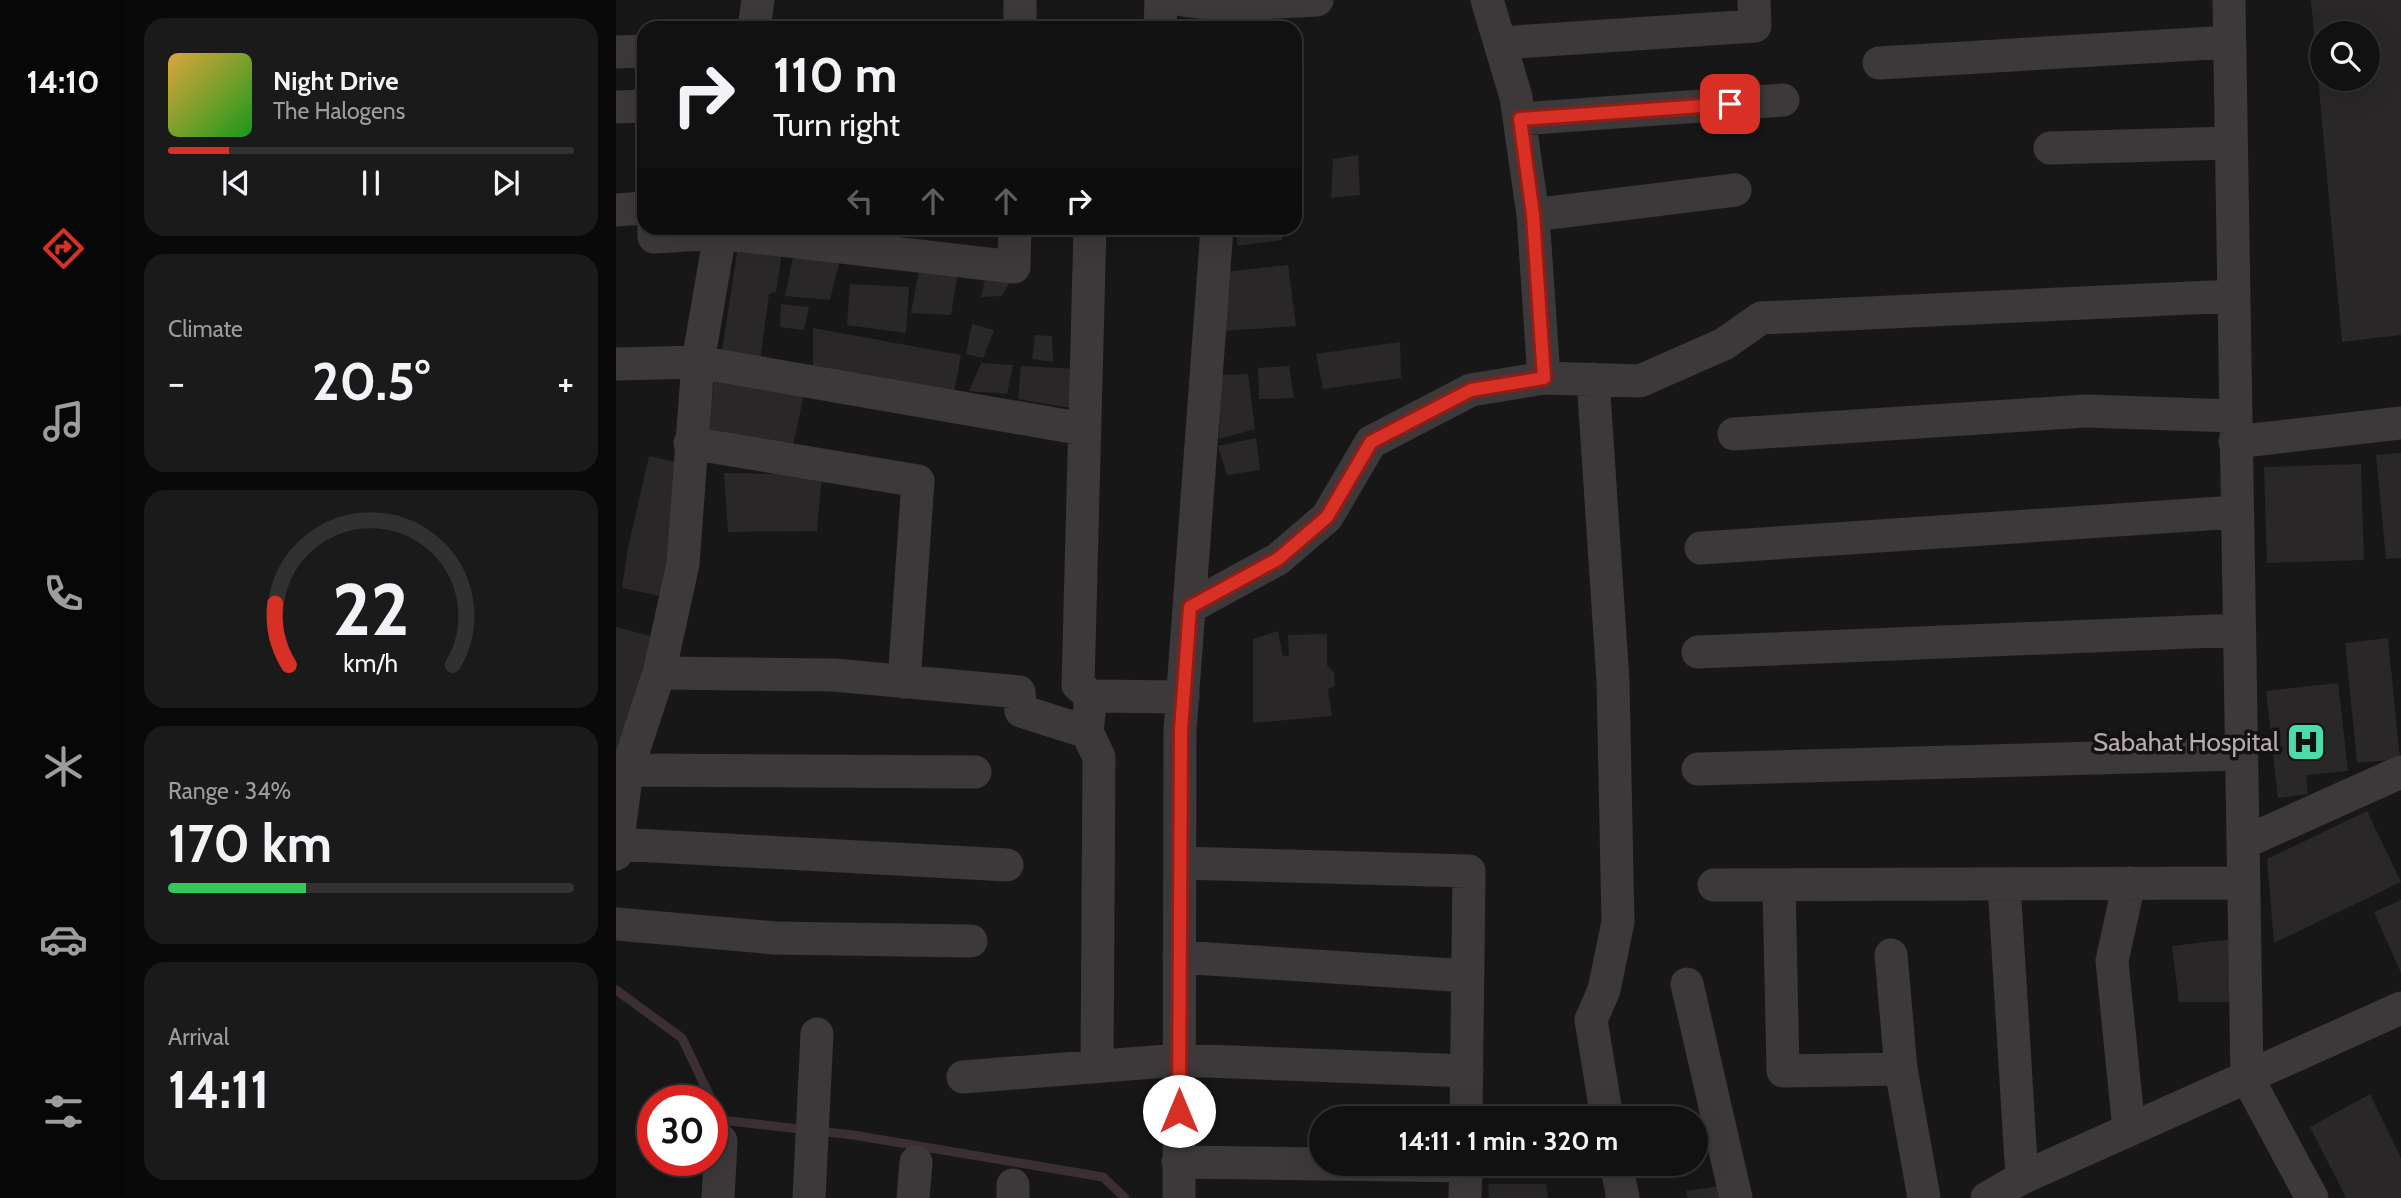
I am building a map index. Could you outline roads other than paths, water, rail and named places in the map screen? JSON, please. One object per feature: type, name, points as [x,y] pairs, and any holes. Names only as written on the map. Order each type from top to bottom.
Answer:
[{"type":"street","points":[[755,21],[758,0]]},
{"type":"street","points":[[1020,0],[1020,21]]},
{"type":"street","points":[[1160,21],[1161,0]]},
{"type":"street","points":[[1183,0],[1225,17],[1317,0]]},
{"type":"street","points":[[1487,0],[1520,119],[1533,215],[1544,378]]},
{"type":"street","points":[[1500,43],[1755,26],[1754,0]]},
{"type":"street","points":[[2229,0],[2238,630],[2248,1077],[2312,1198]]},
{"type":"street","points":[[1879,63],[2229,42]]},
{"type":"street","points":[[616,52],[637,51]]},
{"type":"street","points":[[1520,119],[1783,100]]},
{"type":"street","points":[[616,107],[637,106]]},
{"type":"street","points":[[2050,148],[2231,143]]},
{"type":"street","points":[[1533,215],[1735,190]]},
{"type":"street","points":[[616,209],[637,208]]},
{"type":"street","points":[[654,235],[673,235]]},
{"type":"street","points":[[719,235],[698,362],[683,564],[659,673],[627,770],[617,849],[1007,865]]},
{"type":"street","points":[[760,235],[1014,267],[1015,235]]},
{"type":"street","points":[[1090,235],[1077,685],[1091,696],[1183,697]]},
{"type":"street","points":[[1179,1198],[1183,697],[1217,235]]},
{"type":"street","points":[[1190,607],[1278,559],[1327,517],[1371,442],[1471,390],[1544,378],[1640,381],[1724,344],[1761,318],[2233,296]]},
{"type":"street","points":[[616,364],[698,362],[1083,429]]},
{"type":"street","points":[[1593,379],[1613,681],[1618,922],[1604,990],[1591,1020],[1605,1106]]},
{"type":"street","points":[[1734,434],[2087,411],[2235,429],[2401,423]]},
{"type":"street","points":[[690,443],[918,481],[904,682]]},
{"type":"street","points":[[1701,548],[2236,512]]},
{"type":"street","points":[[1698,652],[2238,630]]},
{"type":"street","points":[[659,673],[834,676],[1019,692],[1021,711],[1087,732]]},
{"type":"street","points":[[1091,696],[1087,732],[1098,757],[1097,1066]]},
{"type":"street","points":[[1698,769],[2241,754]]},
{"type":"street","points":[[627,770],[975,772]]},
{"type":"street","points":[[2243,843],[2401,772]]},
{"type":"street","points":[[1180,863],[1469,871],[1466,1106]]},
{"type":"street","points":[[2129,883],[2112,961],[2129,1130]]},
{"type":"street","points":[[1714,885],[2244,883]]},
{"type":"street","points":[[2004,884],[2022,1178]]},
{"type":"street","points":[[1779,885],[1783,1071],[1901,1069]]},
{"type":"street","points":[[616,924],[775,938],[971,941]]},
{"type":"street","points":[[1891,955],[1901,1069],[1924,1198]]},
{"type":"street","points":[[1179,957],[1468,976]]},
{"type":"street","points":[[1687,984],[1736,1198]]},
{"type":"street","points":[[1987,1198],[2022,1178],[2401,1007]]},
{"type":"street","points":[[809,1198],[817,1034]]},
{"type":"street","points":[[963,1077],[1179,1060],[1467,1071]]},
{"type":"street","points":[[913,1198],[916,1162]]},
{"type":"street","points":[[1178,1162],[1309,1168]]},
{"type":"street","points":[[718,1198],[719,1176]]},
{"type":"street","points":[[1618,1176],[1623,1198]]},
{"type":"waterway","points":[[616,990],[682,1038],[704,1085]]},
{"type":"waterway","points":[[728,1121],[853,1135],[1103,1177],[1125,1198]]},
{"type":"place","name":"Sabahat Hospital","points":[[2306,742]]}]
